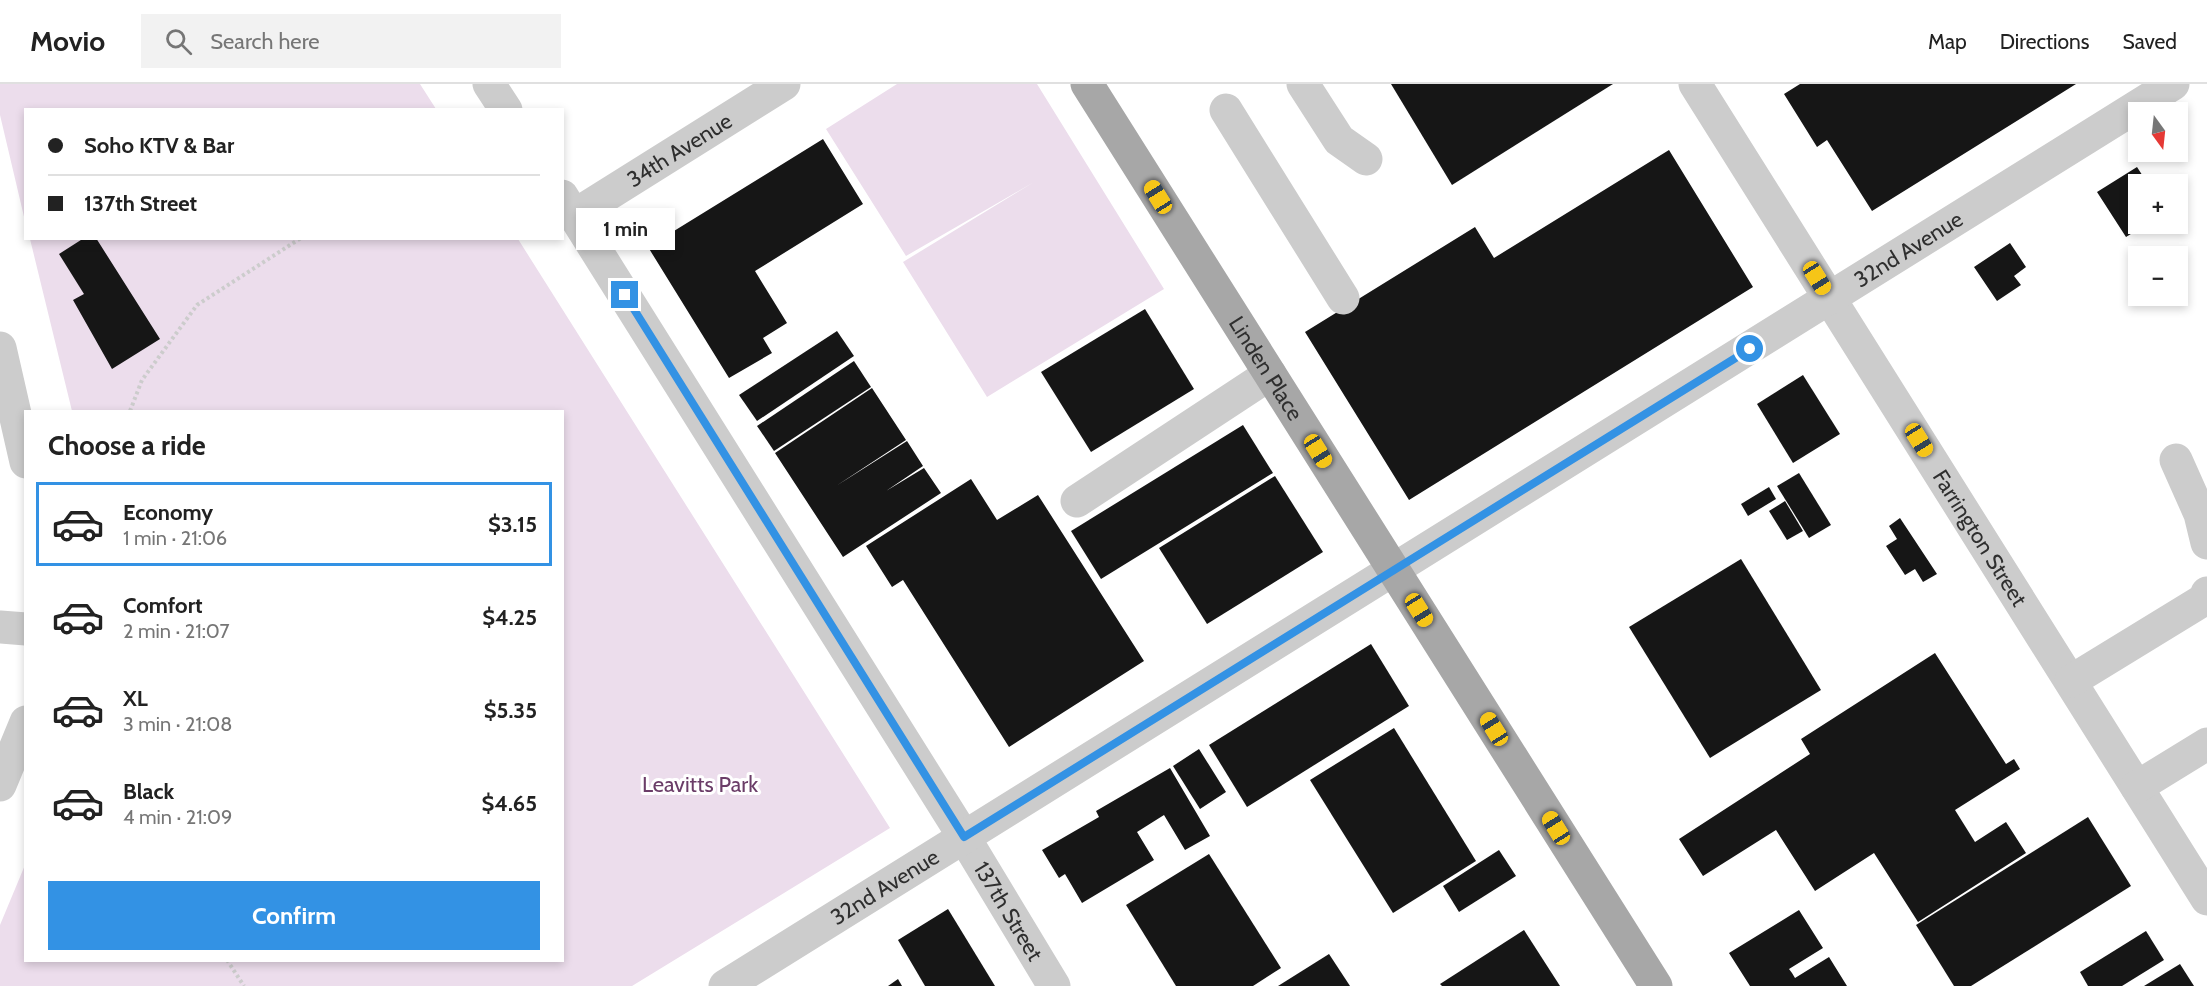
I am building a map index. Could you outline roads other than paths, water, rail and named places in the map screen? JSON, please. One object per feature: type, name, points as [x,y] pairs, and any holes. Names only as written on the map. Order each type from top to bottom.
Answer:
[{"type":"main road","name":"Linden Place","points":[[1087,84],[1656,986]]},
{"type":"street","points":[[489,84],[505,108]]},
{"type":"street","name":"34th Avenue","points":[[569,206],[784,84]]},
{"type":"street","points":[[1303,84],[1339,140],[1366,159]]},
{"type":"street","name":"Farrington Street","points":[[1695,84],[2207,899]]},
{"type":"street","name":"32nd Avenue","points":[[725,986],[1394,572],[2173,84]]},
{"type":"street","points":[[1226,110],[1343,298]]},
{"type":"street","name":"137th Street","points":[[569,206],[964,837],[1054,986]]},
{"type":"street","points":[[0,348],[8,421],[24,457]]},
{"type":"street","points":[[1077,501],[1270,374]]},
{"type":"street","points":[[2176,460],[2200,514],[2207,543]]},
{"type":"street","points":[[2071,681],[2205,599],[2207,593]]},
{"type":"street","points":[[0,627],[24,628]]},
{"type":"street","points":[[0,785],[24,727]]},
{"type":"street","points":[[2137,787],[2207,744]]},
{"type":"park label","name":"Leavitts Park","points":[[700,784]]}]
